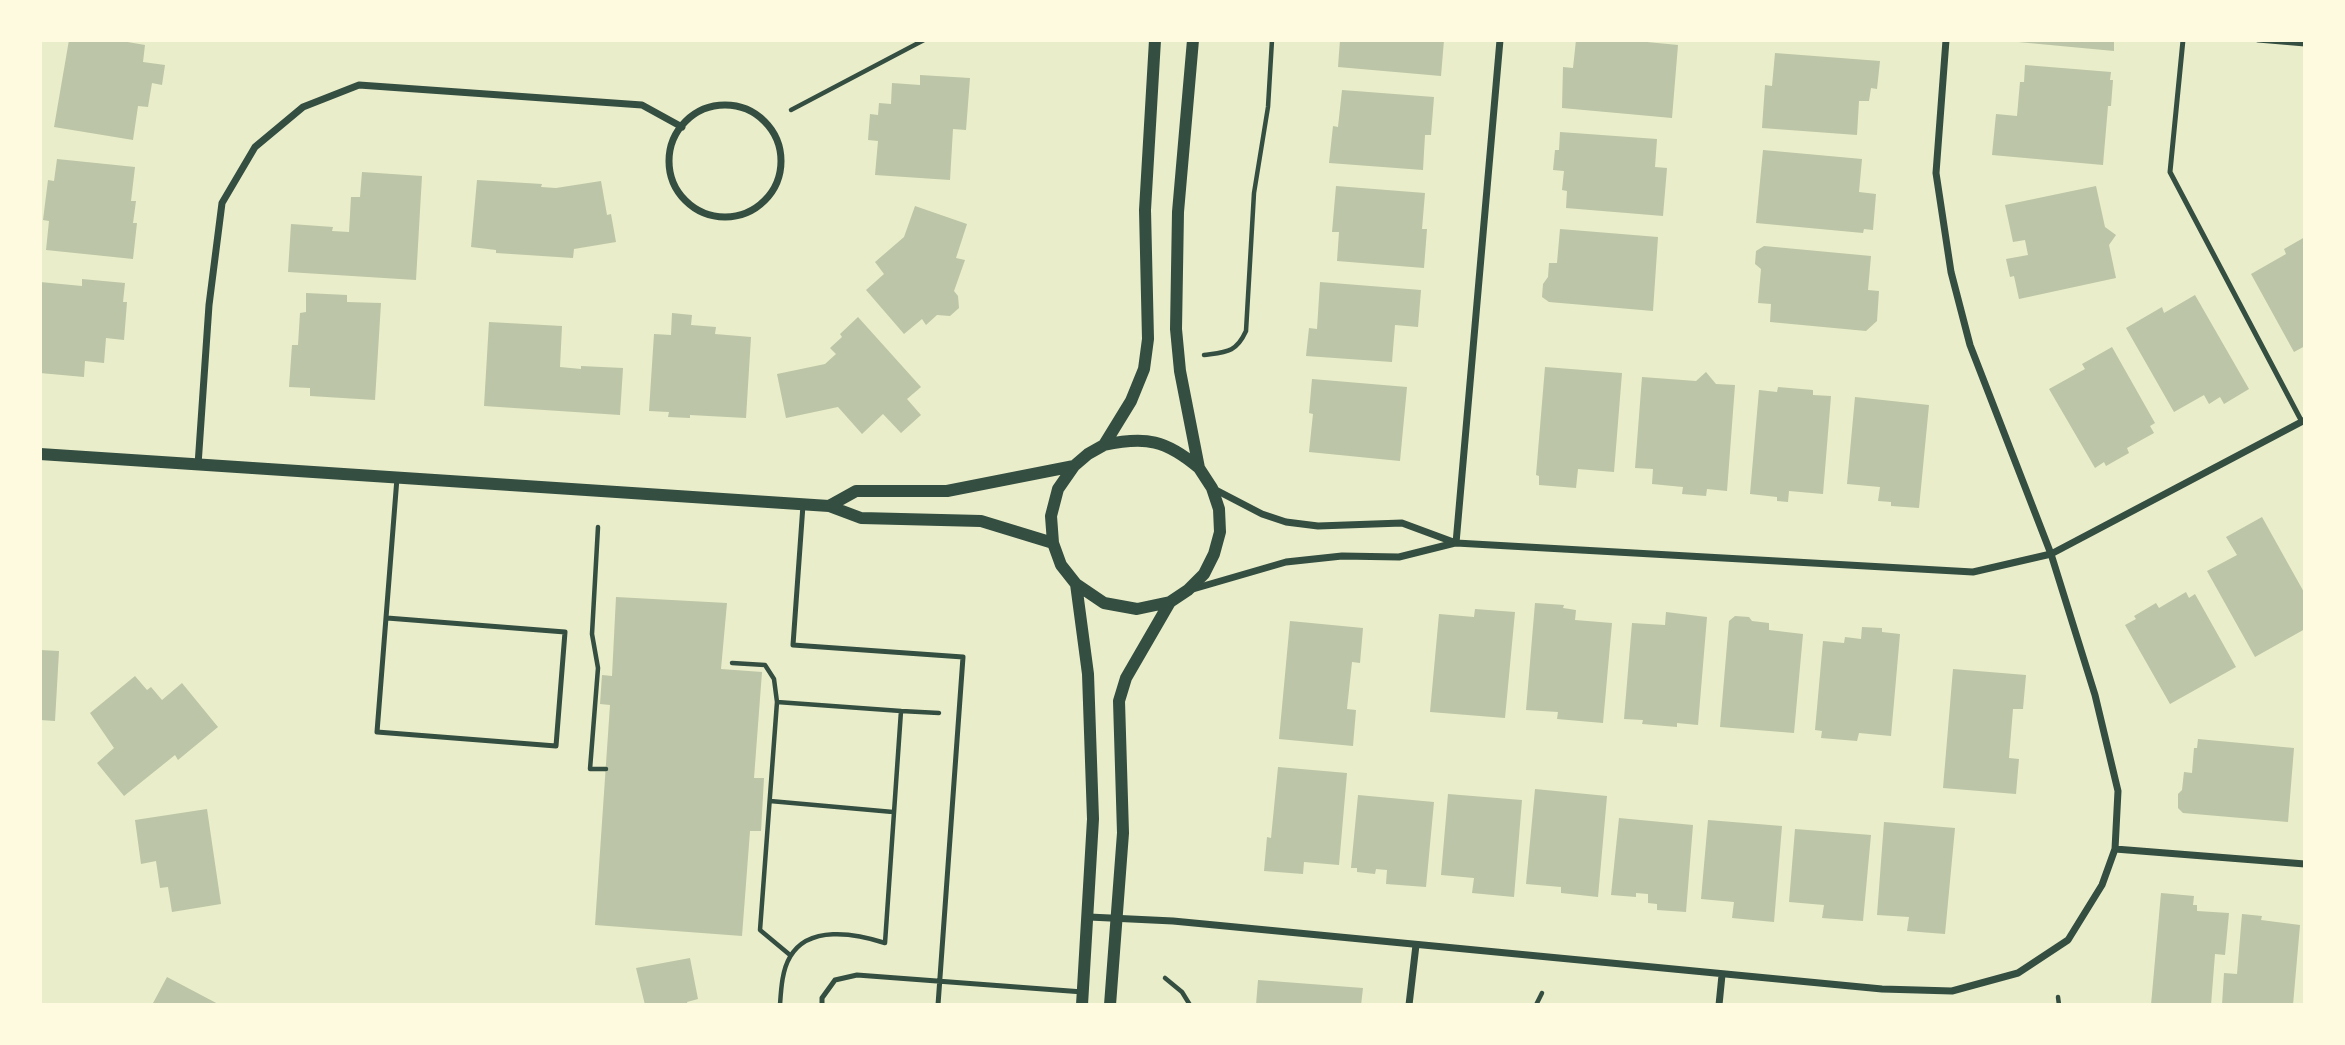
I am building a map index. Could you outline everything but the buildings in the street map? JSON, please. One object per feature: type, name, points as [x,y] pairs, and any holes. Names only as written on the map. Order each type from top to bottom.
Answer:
[{"type":"street","points":[[1104,445],[1131,401],[1144,369],[1148,339],[1145,210],[1155,40]]},
{"type":"street","points":[[1193,40],[1178,212],[1176,329],[1180,371],[1199,468]]},
{"type":"street","points":[[1456,543],[1500,40]]},
{"type":"street","points":[[1089,917],[1173,921],[1882,989],[1952,991],[2018,974],[2068,940],[2102,885],[2115,849],[2118,791],[2095,695],[2051,554],[1970,345],[1951,272],[1936,173],[1947,40]]},
{"type":"street","points":[[198,466],[209,305],[222,203],[256,148],[303,107],[359,85],[642,105],[682,127]]},
{"type":"street","points":[[716,106],[734,106],[749,111],[764,121],[774,134],[779,149],[780,166],[776,183],[768,197],[755,208],[738,215],[720,217],[702,212],[687,202],[675,188],[670,170],[670,153],[675,136],[682,127],[699,111],[716,106]]},
{"type":"street","points":[[1188,590],[1286,562],[1342,556],[1399,557],[1456,543],[1973,572],[2051,554],[2303,421]]},
{"type":"street","points":[[1129,439],[1155,441],[1178,451],[1199,468],[1212,488],[1219,509],[1220,532],[1214,554],[1204,574],[1188,590],[1170,601],[1137,609],[1104,603],[1076,584],[1061,565],[1053,543],[1051,516],[1058,489],[1074,466],[1104,445],[1129,439]]},
{"type":"street","points":[[40,454],[829,506],[861,518],[981,521],[1053,543]]},
{"type":"street","points":[[829,506],[856,491],[947,491],[1074,466]]},
{"type":"street","points":[[1212,488],[1262,514],[1286,522],[1318,526],[1402,523],[1456,543]]},
{"type":"street","points":[[1076,584],[1088,674],[1093,819],[1082,998]]},
{"type":"street","points":[[1110,1005],[1123,833],[1119,701],[1126,678],[1170,601]]},
{"type":"street","points":[[2115,849],[2305,864]]},
{"type":"street","points":[[1409,1005],[1416,945]]},
{"type":"street","points":[[1719,1005],[1722,975]]},
{"type":"lane","points":[[2183,40],[2171,172],[2303,421]]},
{"type":"lane","points":[[2258,40],[2305,44]]},
{"type":"lane","points":[[387,618],[565,632],[555,746],[377,732],[397,478]]},
{"type":"lane","points":[[803,505],[793,645],[963,657],[937,1005]]},
{"type":"lane","points":[[822,1005],[822,998],[835,979],[857,975],[939,981],[1082,998]]},
{"type":"path","points":[[790,110],[924,40]]},
{"type":"path","points":[[1204,355],[1227,352],[1240,345],[1246,331],[1254,193],[1268,107],[1272,40]]},
{"type":"path","points":[[598,527],[592,634],[597,668],[590,769],[606,769]]},
{"type":"path","points":[[732,663],[765,665],[775,679],[777,702],[760,930],[790,955]]},
{"type":"path","points":[[777,702],[959,715]]},
{"type":"path","points":[[780,1005],[785,966],[790,955],[804,940],[832,934],[865,936],[885,943],[901,711]]},
{"type":"path","points":[[770,801],[893,812]]},
{"type":"path","points":[[1165,978],[1182,992],[1190,1005]]},
{"type":"path","points":[[1536,1005],[1542,993]]},
{"type":"path","points":[[2058,997],[2059,1005]]}]
